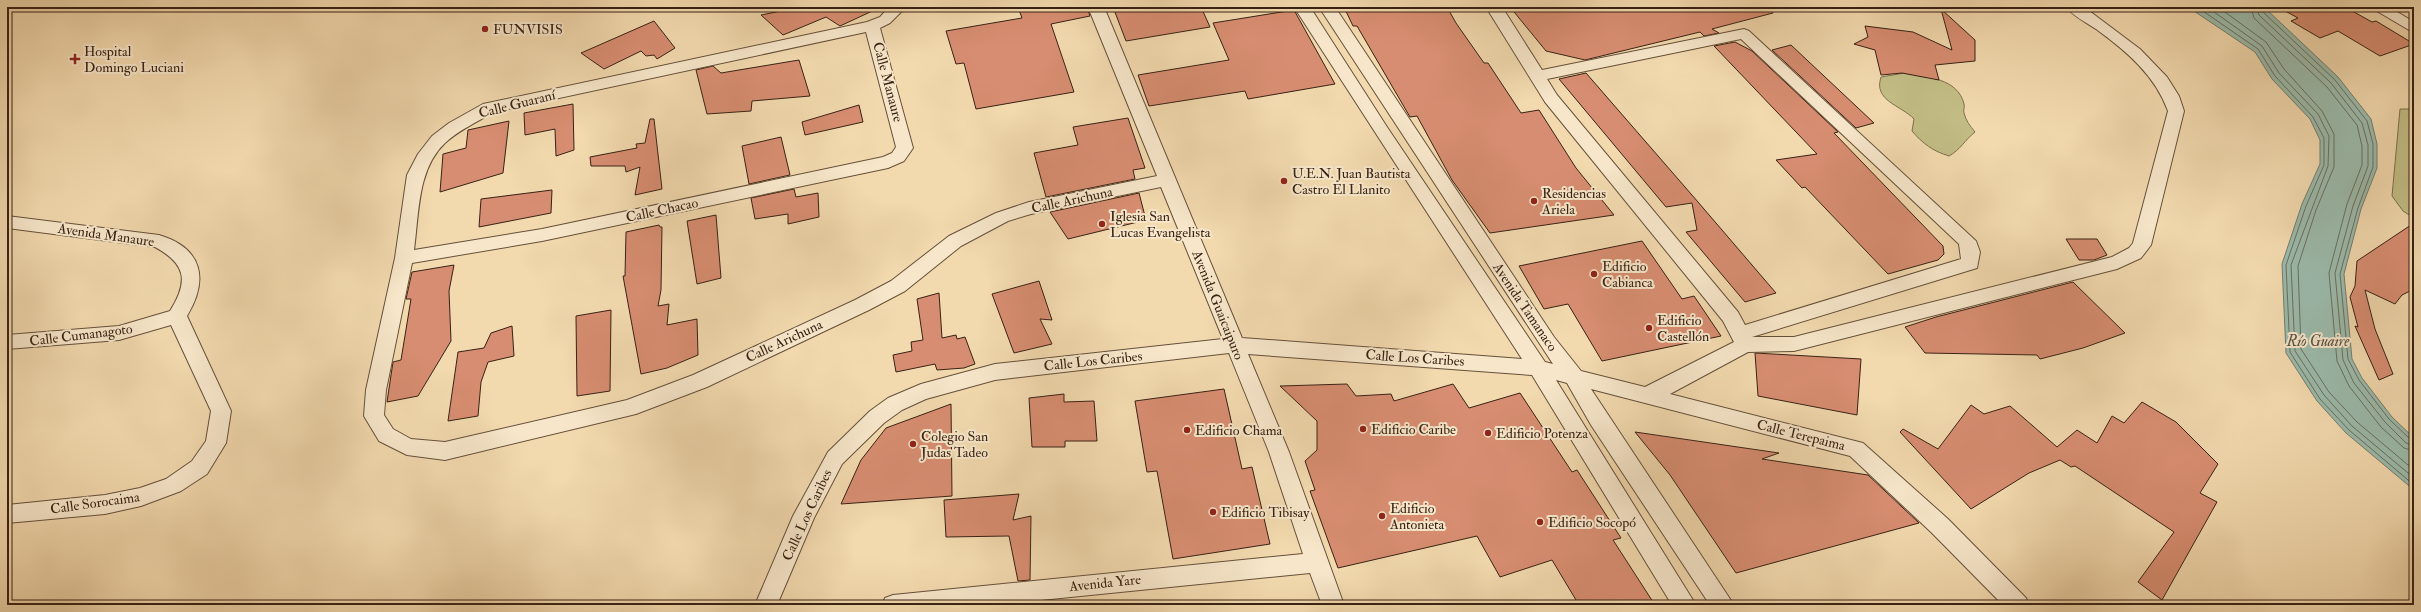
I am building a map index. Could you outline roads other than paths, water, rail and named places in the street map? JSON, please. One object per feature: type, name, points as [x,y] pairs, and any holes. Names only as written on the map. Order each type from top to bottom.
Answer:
[{"type":"street","name":"Calle Guaraní","points":[[386,435],[374,416],[376,390],[404,258],[416,175],[424,158],[438,140],[472,116],[490,108],[872,26],[885,20],[898,7]]},
{"type":"street","name":"Avenida Guaicaipuro","points":[[1096,7],[1279,452],[1316,563],[1333,605]]},
{"type":"street","name":"Avenida Tamanaco","points":[[1302,7],[1381,131],[1538,368],[1685,605]]},
{"type":"street","name":"Avenida Tamanaco","points":[[1328,7],[1547,342],[1574,377],[1598,419],[1723,605]]},
{"type":"street","points":[[1494,7],[1539,76],[1551,98],[1731,317],[1742,340]]},
{"type":"street","points":[[1742,340],[1794,344],[2117,262],[2135,253],[2142,244],[2176,111],[2173,97],[2159,75],[2145,61],[2074,7]]},
{"type":"street","points":[[2378,7],[2414,28]]},
{"type":"street","name":"Calle Manaure","points":[[872,26],[903,138]]},
{"type":"street","points":[[1539,76],[1744,34],[1967,241],[1972,252],[1970,263],[1742,340],[1708,366],[1646,396]]},
{"type":"street","name":"Calle Chacao","points":[[404,258],[542,235],[888,162],[898,157],[905,148],[903,138]]},
{"type":"street","name":"Calle Arichuna","points":[[386,435],[407,447],[445,451],[629,408],[700,381],[862,305],[898,286],[955,240],[1002,217],[1029,208],[1166,180]]},
{"type":"street","name":"Avenida Manaure","points":[[7,222],[159,241],[177,250],[188,266],[193,284],[186,302],[177,316]]},
{"type":"street","name":"Calle Cumanagoto","points":[[7,342],[119,333],[177,316]]},
{"type":"street","name":"Calle Sorocaima","points":[[7,514],[130,500],[163,491],[187,477],[204,460],[217,443],[222,425],[221,411],[177,316]]},
{"type":"street","name":"Calle Los Caribes","points":[[766,605],[804,516],[835,458],[877,417],[895,404],[921,392],[995,372],[1234,345],[1538,368],[1574,377]]},
{"type":"street","name":"Calle Terepaima","points":[[1574,377],[1856,449],[1940,526],[2018,605]]},
{"type":"street","name":"Avenida Yare","points":[[893,605],[1172,576],[1316,563]]},
{"type":"water","name":"Río Guaire","points":[[2188,7],[2265,8],[2338,77],[2371,119],[2377,144],[2377,168],[2361,209],[2344,274],[2352,359],[2362,378],[2392,417],[2414,438],[2414,490],[2346,433],[2317,401],[2286,353],[2282,264],[2302,204],[2320,164],[2320,140],[2310,119],[2272,79],[2255,52]]},
{"type":"place","name":"FUNVISIS","points":[[485,29]]},
{"type":"place","name":"Hospital Domingo Luciani","points":[[75,59]]},
{"type":"place","name":"U.E.N. Juan Bautista Castro El Llanito","points":[[1284,181]]},
{"type":"place","name":"Residencias Ariela","points":[[1534,201]]},
{"type":"place","name":"Iglesia San Lucas Evangelista","points":[[1102,224]]},
{"type":"place","name":"Edificio Cabianca","points":[[1594,274]]},
{"type":"place","name":"Edificio Castellón","points":[[1649,328]]},
{"type":"place","name":"Edificio Caribe","points":[[1363,429]]},
{"type":"place","name":"Edificio Chama","points":[[1187,430]]},
{"type":"place","name":"Edificio Potenza","points":[[1488,433]]},
{"type":"place","name":"Colegio San Judas Tadeo","points":[[913,444]]},
{"type":"place","name":"Edificio Tibisay","points":[[1213,512]]},
{"type":"place","name":"Edificio Antonieta","points":[[1382,516]]},
{"type":"place","name":"Edificio Socopó","points":[[1540,522]]}]
